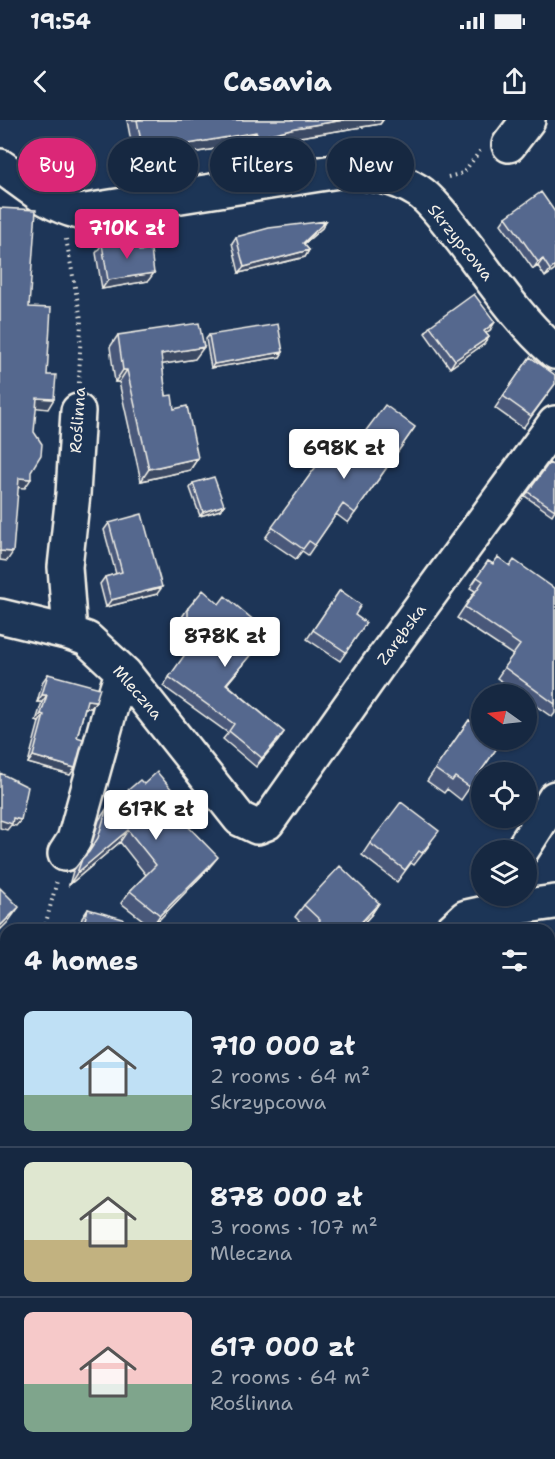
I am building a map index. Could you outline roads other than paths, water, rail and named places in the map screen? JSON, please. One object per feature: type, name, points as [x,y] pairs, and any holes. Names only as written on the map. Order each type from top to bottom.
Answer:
[{"type":"street","name":"Skrzypcowa","points":[[0,166],[43,198],[79,212],[339,171],[363,172],[390,178],[419,192],[449,224],[539,339],[555,352]]},
{"type":"street","name":"Roślinna","points":[[70,633],[65,567],[73,494],[78,411]]},
{"type":"street","name":"Zarębska","points":[[240,819],[257,827],[267,823],[377,667],[555,423]]},
{"type":"street","name":"Mleczna","points":[[0,616],[87,639],[125,674],[240,819]]},
{"type":"street","points":[[65,854],[74,840],[112,703],[119,682],[125,674]]},
{"type":"street","points":[[528,840],[555,798]]},
{"type":"street","points":[[537,902],[555,902]]},
{"type":"street","points":[[458,924],[466,917],[493,906]]}]
